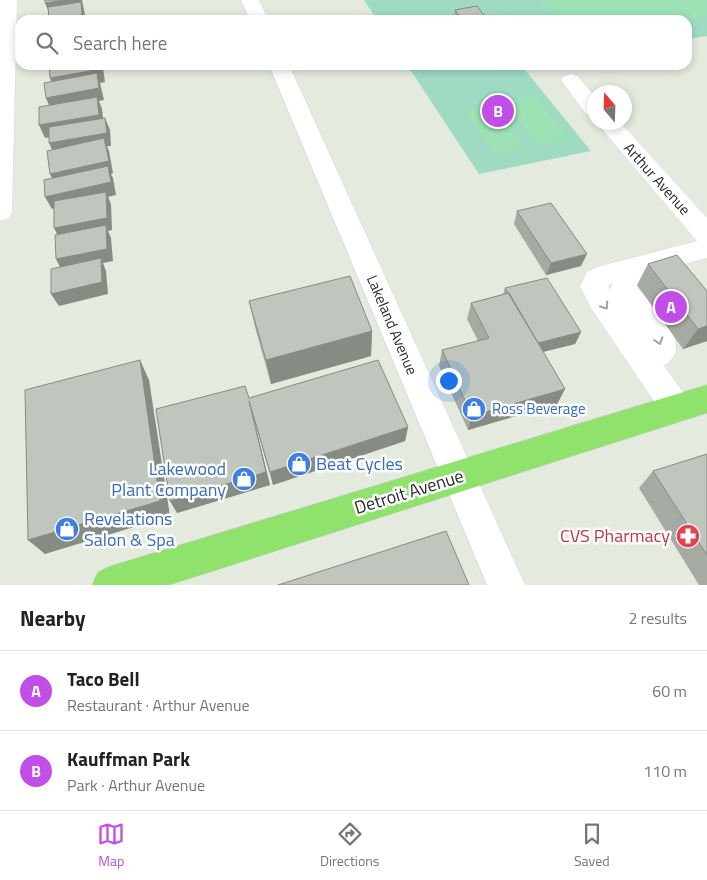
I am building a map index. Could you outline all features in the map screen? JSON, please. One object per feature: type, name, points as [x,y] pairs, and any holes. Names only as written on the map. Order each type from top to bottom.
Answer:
[{"type":"main road","name":"Detroit Avenue","points":[[111,585],[692,404]]},
{"type":"street","points":[[0,212],[8,0]]},
{"type":"street","points":[[250,0],[257,15]]},
{"type":"street","name":"Lakeland Avenue","points":[[281,70],[457,477],[506,585]]},
{"type":"street","points":[[571,80],[587,99]]},
{"type":"street","name":"Arthur Avenue","points":[[614,130],[707,235]]},
{"type":"street","points":[[692,404],[646,365],[601,300],[594,286],[597,279],[607,274],[707,248]]},
{"type":"green space","points":[[364,0],[707,0],[707,36],[692,38],[692,15],[374,15]]},
{"type":"green space","points":[[539,0],[707,0],[707,15],[692,18],[692,15],[553,15]]},
{"type":"green space","points":[[410,70],[525,70],[591,151],[479,174]]},
{"type":"green space","points":[[534,96],[569,138],[538,145],[505,102]]},
{"type":"green space","points":[[494,104],[526,147],[494,154],[464,110]]},
{"type":"building","points":[[45,0],[65,0],[45,3]]},
{"type":"building","points":[[81,2],[82,15],[49,15],[48,7]]},
{"type":"building","points":[[477,6],[484,15],[459,15],[455,10]]},
{"type":"building","points":[[49,70],[95,70],[50,78]]},
{"type":"building","points":[[97,73],[99,88],[46,98],[44,83]]},
{"type":"building","points":[[97,97],[99,115],[39,125],[39,107]]},
{"type":"building","points":[[105,118],[107,133],[49,143],[49,127]]},
{"type":"building","points":[[104,138],[109,161],[50,174],[47,151]]},
{"type":"building","points":[[108,166],[111,182],[45,197],[44,180]]},
{"type":"building","points":[[106,192],[107,218],[54,228],[54,201]]},
{"type":"building","points":[[551,203],[587,254],[551,263],[517,211]]},
{"type":"building","points":[[106,225],[107,249],[56,259],[55,235]]},
{"type":"building","points":[[677,255],[707,291],[707,326],[698,329],[648,264]]},
{"type":"building","points":[[101,258],[102,282],[51,294],[51,269]]},
{"type":"building","points":[[350,276],[372,331],[266,360],[249,301]]},
{"type":"building","points":[[547,278],[581,332],[538,343],[505,288]]},
{"type":"building","points":[[509,293],[565,389],[472,416],[442,350],[489,338],[471,303]]},
{"type":"building","points":[[140,360],[160,501],[28,540],[25,390]]},
{"type":"building","points":[[378,360],[408,427],[270,472],[249,401],[266,472],[170,501],[156,409],[245,386],[249,398]]},
{"type":"building","points":[[707,454],[707,555],[653,471]]},
{"type":"building","points":[[446,531],[469,585],[278,585]]},
{"type":"place","name":"Kauffman Park","points":[[498,111]]},
{"type":"place","name":"Taco Bell","points":[[671,307]]},
{"type":"place","name":"Ross Beverage","points":[[474,409]]},
{"type":"place","name":"Beat Cycles","points":[[299,464]]},
{"type":"place","name":"Lakewood Plant Company","points":[[244,479]]},
{"type":"place","name":"Revelations Salon & Spa","points":[[67,529]]},
{"type":"place","name":"CVS Pharmacy","points":[[688,536]]}]
